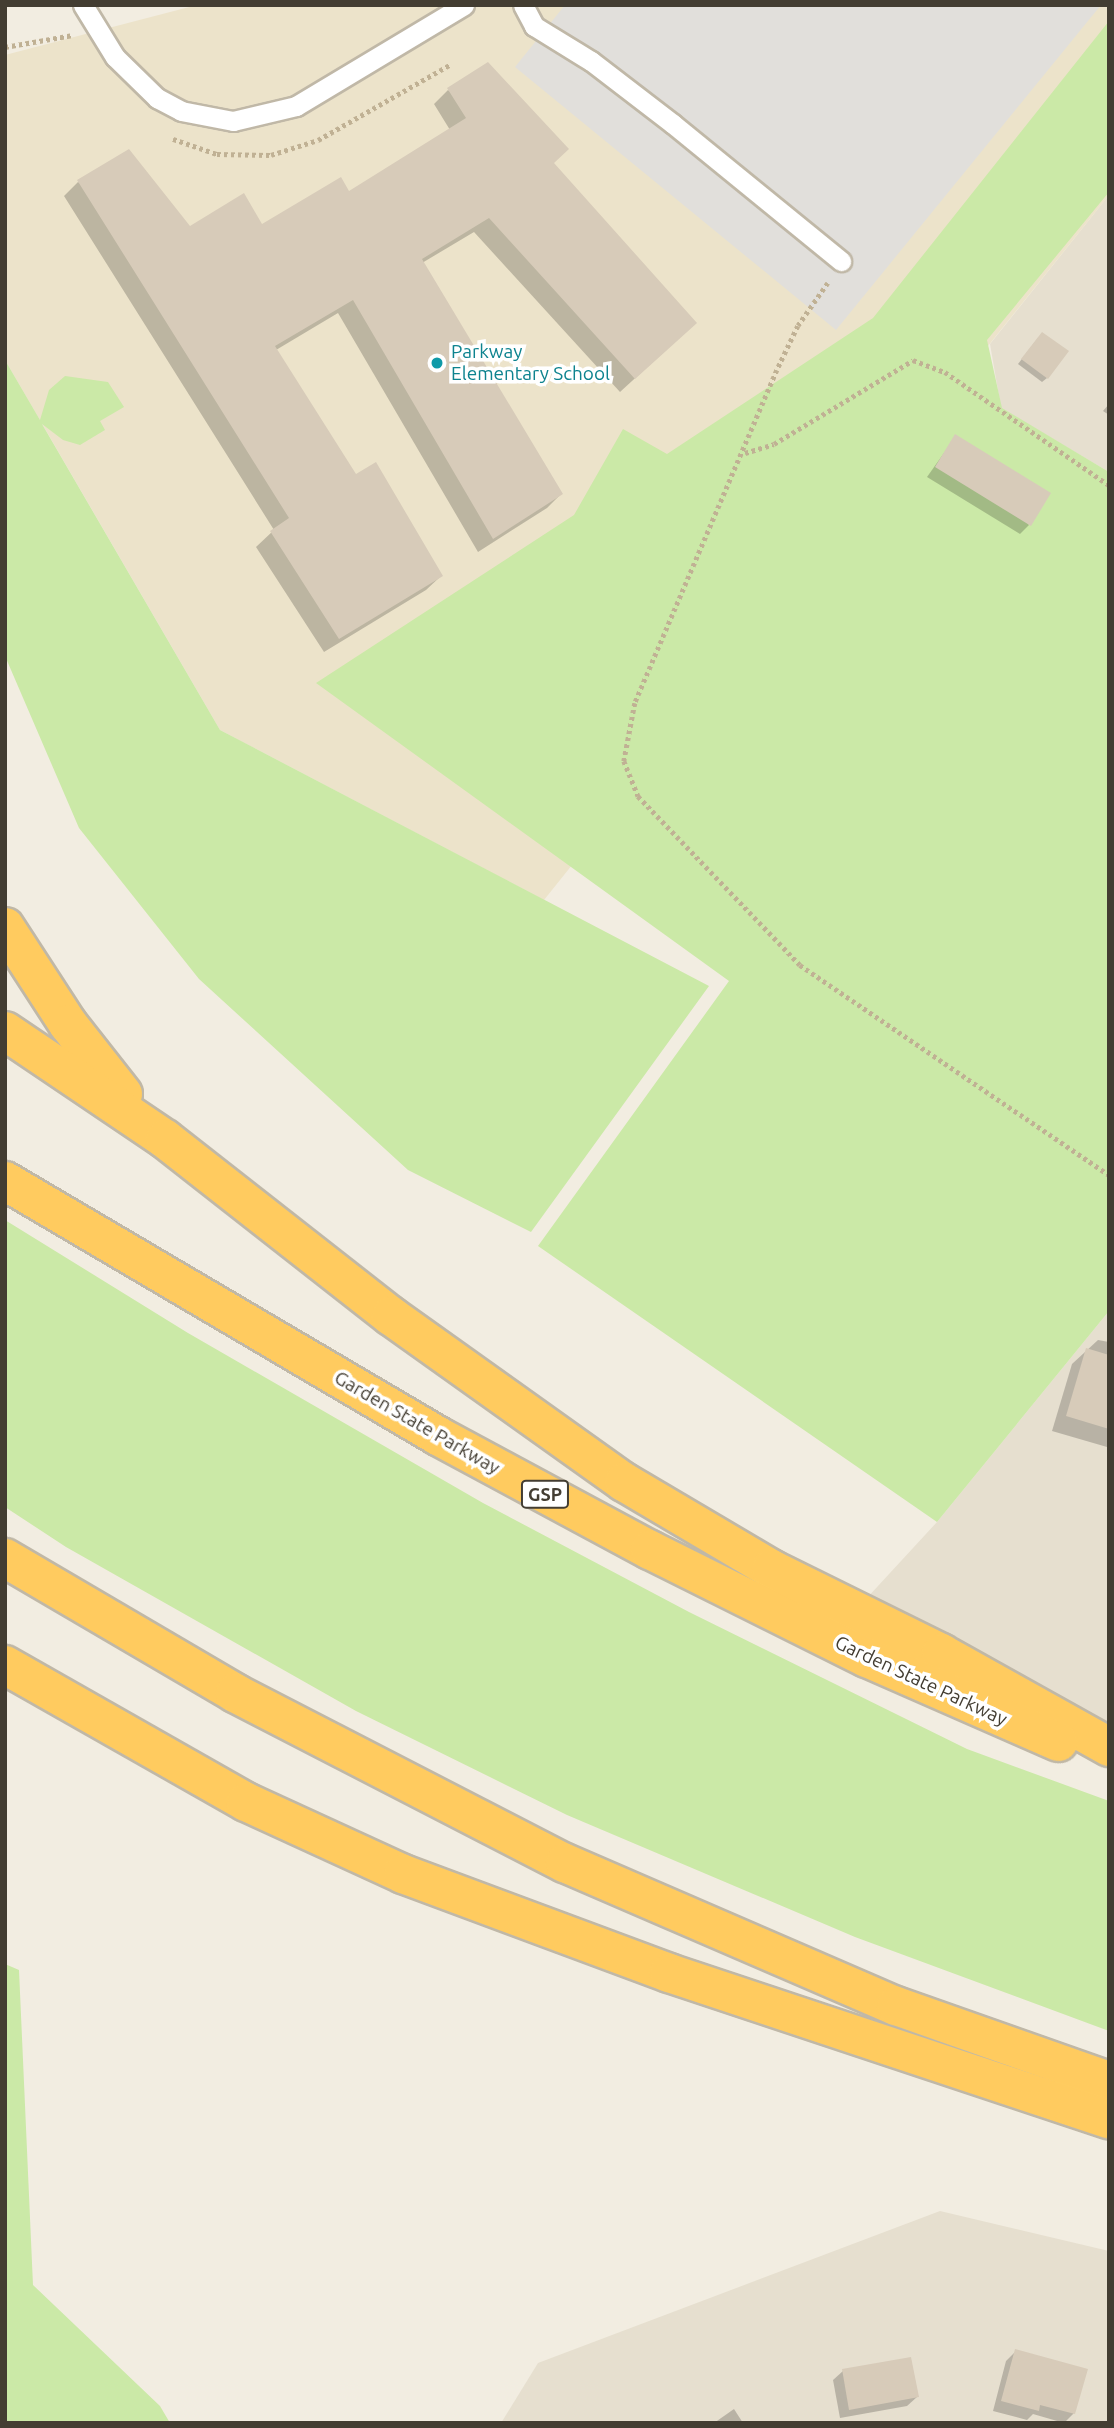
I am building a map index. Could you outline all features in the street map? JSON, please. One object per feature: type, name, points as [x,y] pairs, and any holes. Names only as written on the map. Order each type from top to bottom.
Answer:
[{"type":"highway","points":[[5,927],[98,1066],[165,1139]]},
{"type":"highway","points":[[5,1031],[165,1139],[391,1316],[624,1482],[771,1569],[941,1653],[1109,1747]]},
{"type":"highway","name":"Garden State Parkway","points":[[5,1181],[438,1436],[650,1550],[937,1690],[1109,1762]]},
{"type":"highway","points":[[5,1558],[235,1693],[565,1863],[871,1996],[1109,2081]]},
{"type":"highway","points":[[5,1665],[246,1802],[403,1874],[669,1973],[1109,2119]]},
{"type":"lane","points":[[83,5],[98,31],[134,78],[157,97],[181,111],[233,121],[296,106],[464,5]]},
{"type":"lane","points":[[523,5],[534,26],[642,100],[841,261]]},
{"type":"path","points":[[5,47],[98,31]]},
{"type":"path","points":[[841,261],[797,326],[635,703],[624,761],[638,796],[800,965],[1109,1175]]},
{"type":"path","points":[[744,453],[774,444],[913,360],[945,372],[1109,485]]},
{"type":"shaded area","points":[[197,5],[1109,5],[1109,195],[544,900],[220,730],[5,360],[5,55]]},
{"type":"shaded area","points":[[565,5],[1101,5],[836,330],[515,67]]},
{"type":"shaded area","points":[[1109,195],[1109,472],[1001,408],[990,344]]},
{"type":"shaded area","points":[[1109,1311],[1109,1747],[854,1612],[937,1522]]},
{"type":"shaded area","points":[[940,2211],[1109,2251],[1109,2423],[501,2423],[538,2363]]},
{"type":"green space","points":[[1109,21],[1109,192],[987,340],[1002,408],[1109,472],[1109,1311],[937,1522],[538,1246],[729,981],[316,683],[574,515],[623,429],[667,454],[873,318]]},
{"type":"green space","points":[[5,360],[40,420],[49,390],[65,376],[108,382],[124,407],[100,421],[105,430],[80,445],[63,440],[42,424],[220,730],[709,986],[531,1232],[408,1170],[199,979],[79,828],[5,656]]},
{"type":"green space","points":[[5,1220],[188,1333],[483,1503],[689,1612],[967,1749],[1109,1801],[1109,2031],[855,1937],[567,1815],[356,1711],[66,1547],[5,1507]]},
{"type":"green space","points":[[5,1964],[19,1970],[33,2285],[160,2406],[170,2423],[5,2423]]},
{"type":"building","name":"Parkway Elementary School","points":[[488,62],[569,149],[554,163],[697,323],[635,379],[489,218],[422,259],[563,494],[493,539],[353,300],[275,346],[356,474],[376,462],[443,576],[339,639],[270,531],[289,518],[77,180],[129,149],[190,226],[244,193],[262,224],[341,177],[349,191],[466,118],[447,88]]},
{"type":"building","points":[[1042,332],[1069,351],[1048,379],[1021,359]]},
{"type":"building","points":[[955,434],[1051,493],[1031,526],[935,467]]},
{"type":"building","points":[[1086,1348],[1109,1355],[1109,1429],[1066,1416]]},
{"type":"building","points":[[1015,2349],[1088,2369],[1075,2414],[1040,2405],[1039,2411],[1001,2401]]},
{"type":"building","points":[[911,2357],[919,2397],[849,2410],[842,2369]]},
{"type":"place","name":"Parkway Elementary School","points":[[437,363]]}]
